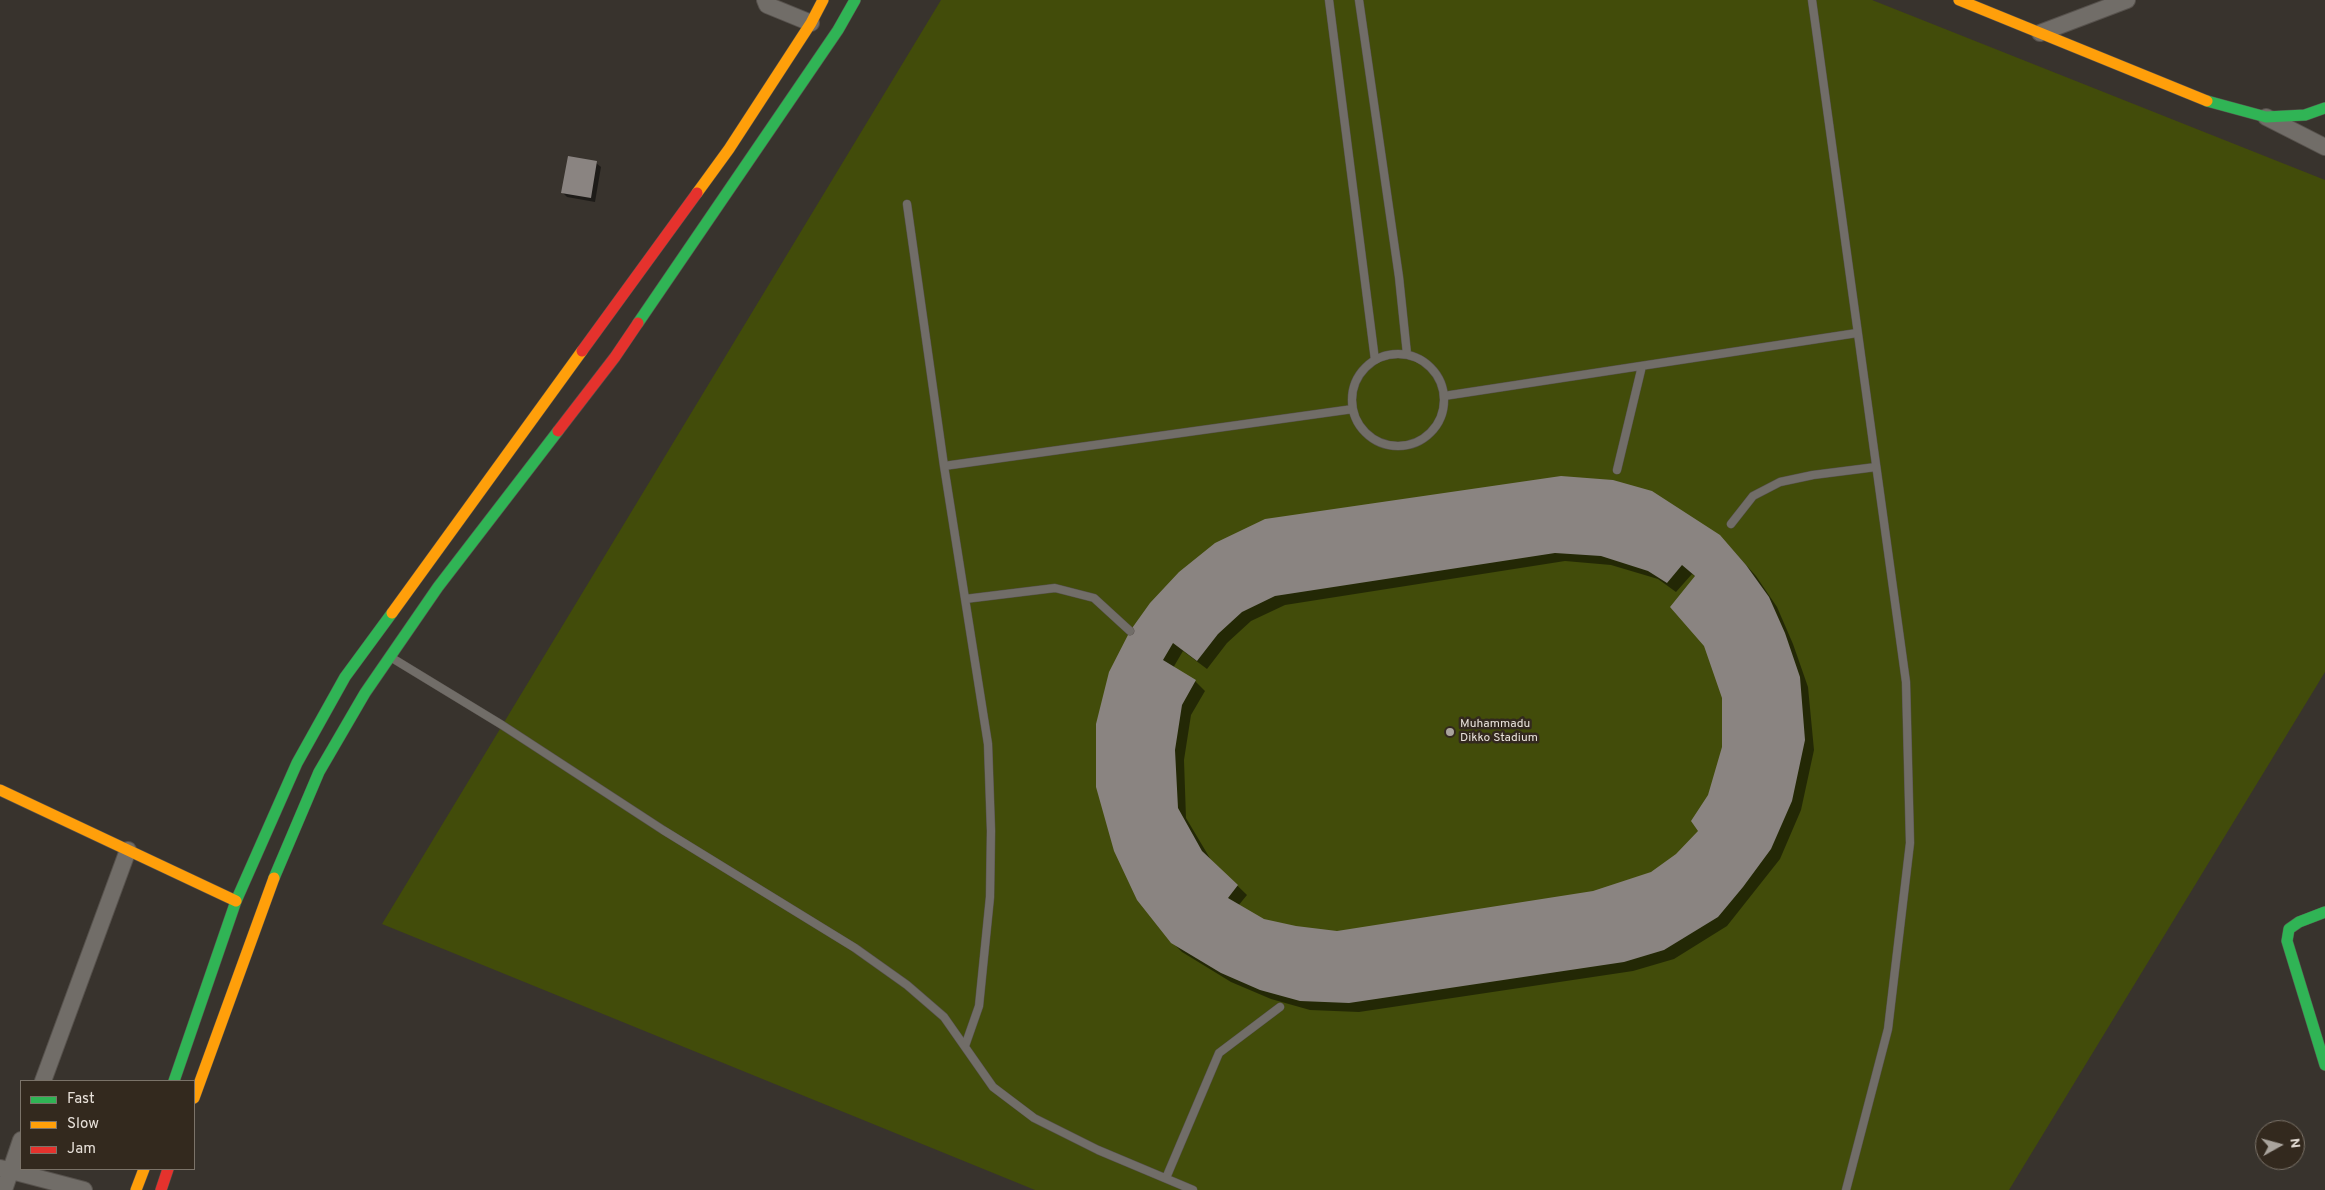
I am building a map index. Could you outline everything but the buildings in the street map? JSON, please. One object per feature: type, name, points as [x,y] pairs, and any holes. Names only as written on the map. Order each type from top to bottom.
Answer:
[{"type":"main road","points":[[174,1080],[236,901],[298,763],[345,676],[729,149],[811,23],[823,0]]},
{"type":"main road","points":[[195,1095],[284,851],[319,772],[365,693],[438,587],[615,357],[838,30],[855,0]]},
{"type":"main road","points":[[1959,0],[1996,7],[2040,33],[2204,100],[2266,117],[2304,115],[2325,108]]},
{"type":"main road","points":[[0,790],[236,901]]},
{"type":"main road","points":[[2325,912],[2299,922],[2289,929],[2287,941],[2325,1066]]},
{"type":"main road","points":[[136,1190],[144,1170]]},
{"type":"main road","points":[[161,1190],[168,1170]]},
{"type":"street","points":[[765,0],[767,5],[811,23]]},
{"type":"street","points":[[2040,33],[2127,0]]},
{"type":"street","points":[[2266,117],[2325,147]]},
{"type":"street","points":[[43,1080],[128,850]]},
{"type":"street","points":[[4,1190],[5,1169],[20,1142]]},
{"type":"street","points":[[5,1169],[84,1190]]},
{"type":"lane","points":[[1329,0],[1375,360]]},
{"type":"lane","points":[[1359,0],[1399,277],[1407,354]]},
{"type":"lane","points":[[1812,0],[1906,682],[1910,843],[1888,1029],[1846,1190]]},
{"type":"lane","points":[[907,204],[944,466],[988,744],[991,831],[990,897],[978,1006],[965,1046]]},
{"type":"lane","points":[[1444,396],[1857,333]]},
{"type":"lane","points":[[1391,354],[1407,354],[1418,358],[1428,365],[1442,384],[1444,396],[1440,419],[1425,438],[1403,446],[1381,443],[1363,429],[1353,408],[1352,397],[1359,376],[1375,360],[1391,354]]},
{"type":"lane","points":[[1617,470],[1642,366]]},
{"type":"lane","points":[[944,466],[1353,408]]},
{"type":"lane","points":[[1731,524],[1753,496],[1780,482],[1813,475],[1876,467]]},
{"type":"lane","points":[[964,599],[1055,588],[1094,598],[1130,631]]},
{"type":"lane","points":[[390,657],[502,725],[663,830],[855,948],[907,985],[944,1017],[993,1087],[1034,1118],[1098,1150],[1194,1190]]},
{"type":"lane","points":[[1166,1178],[1219,1053],[1280,1007]]},
{"type":"green space","points":[[941,0],[1872,0],[2325,180],[2325,672],[2009,1190],[1035,1190],[382,924]]},
{"type":"traffic: fast","points":[[638,323],[838,30],[855,0]]},
{"type":"traffic: fast","points":[[2207,101],[2266,117],[2305,115],[2325,108]]},
{"type":"traffic: fast","points":[[274,878],[319,772],[365,693],[438,587],[558,431]]},
{"type":"traffic: fast","points":[[174,1080],[236,901],[297,763],[345,677],[392,613]]},
{"type":"traffic: fast","points":[[2325,912],[2299,922],[2289,929],[2287,941],[2325,1065]]},
{"type":"traffic: slow","points":[[697,193],[729,149],[811,23],[823,0]]},
{"type":"traffic: slow","points":[[1959,0],[2207,101]]},
{"type":"traffic: slow","points":[[392,613],[582,351]]},
{"type":"traffic: slow","points":[[0,790],[236,901]]},
{"type":"traffic: slow","points":[[195,1095],[274,878]]},
{"type":"traffic: slow","points":[[136,1190],[144,1170]]},
{"type":"traffic: jam","points":[[582,351],[697,193]]},
{"type":"traffic: jam","points":[[558,431],[615,357],[638,323]]},
{"type":"traffic: jam","points":[[161,1190],[168,1170]]},
{"type":"place","name":"Muhammadu Dikko Stadium","points":[[1450,732]]}]
